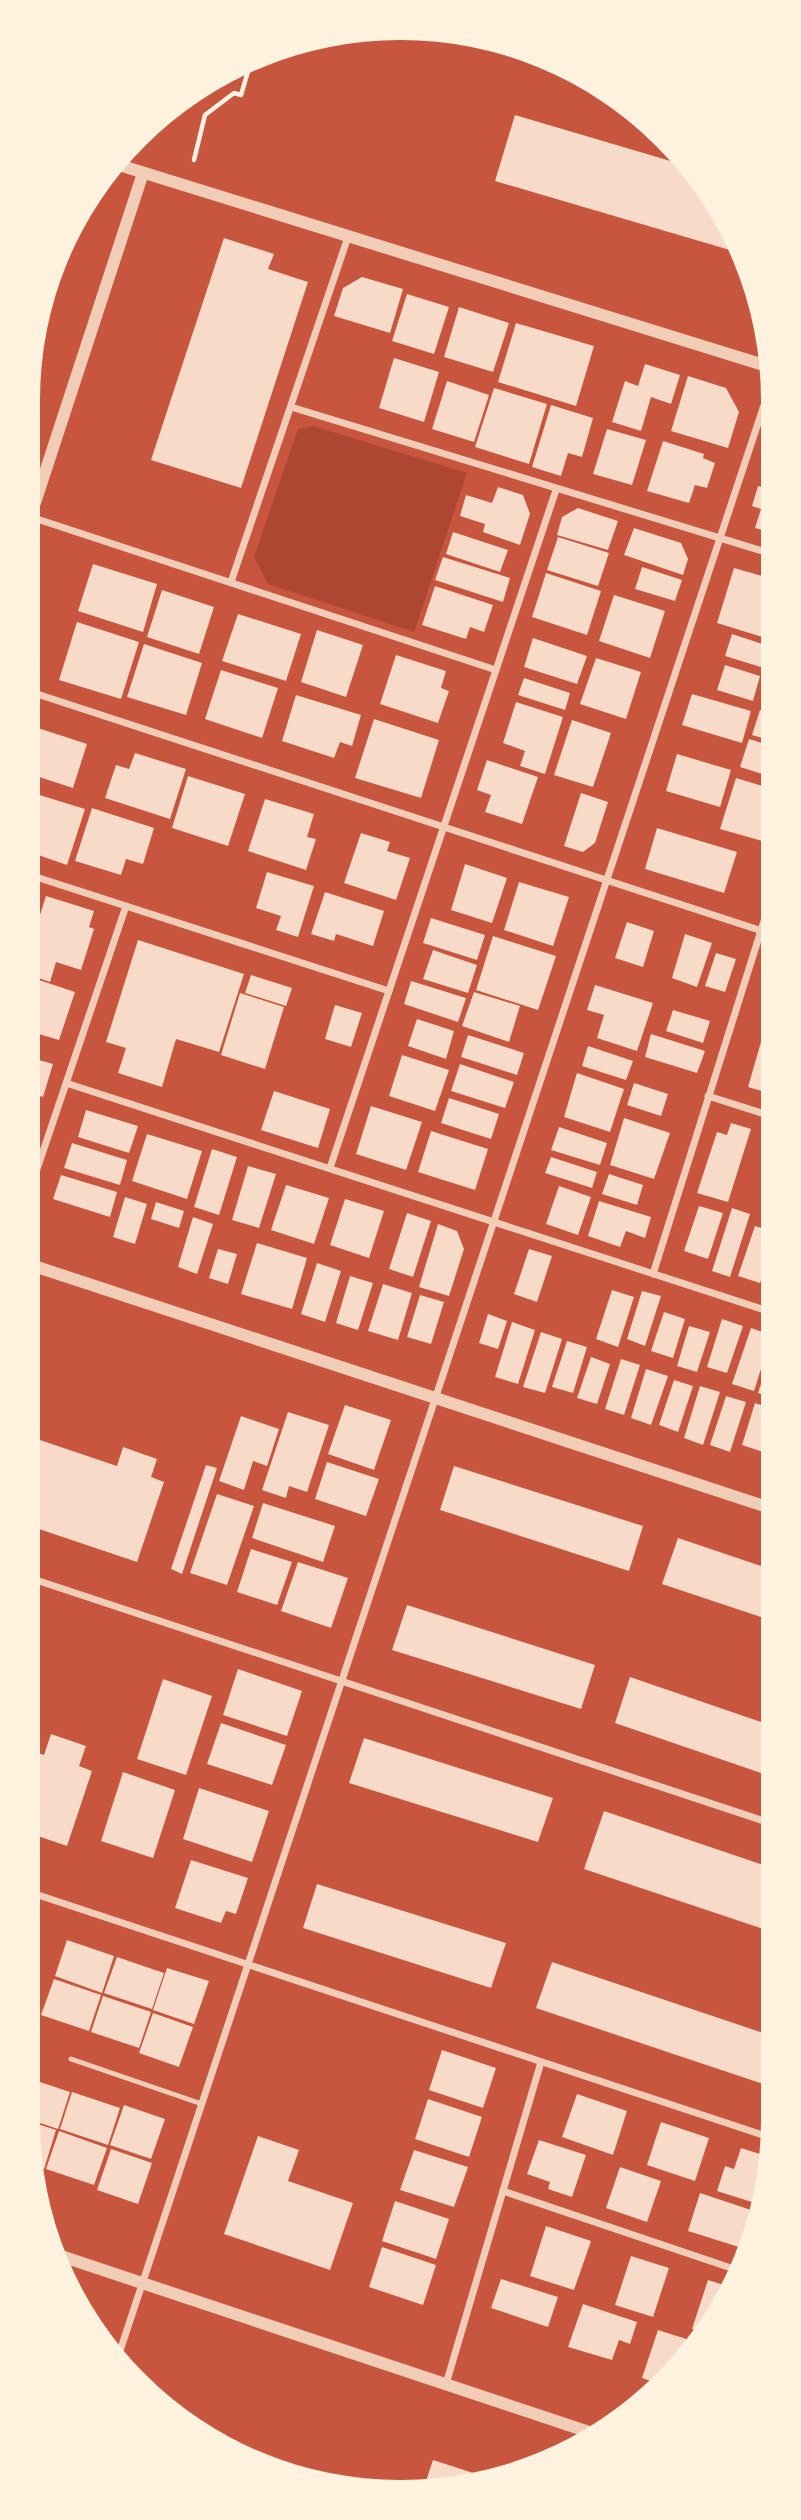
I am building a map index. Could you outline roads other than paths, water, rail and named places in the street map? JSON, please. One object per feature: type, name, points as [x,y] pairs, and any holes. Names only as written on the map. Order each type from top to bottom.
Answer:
[{"type":"street","points":[[126,167],[759,364]]},
{"type":"street","points":[[40,485],[143,173]]},
{"type":"street","points":[[231,582],[348,237]]},
{"type":"street","points":[[291,407],[761,551]]},
{"type":"street","points":[[121,2347],[761,414]]},
{"type":"street","points":[[330,1168],[556,489]]},
{"type":"street","points":[[40,520],[496,670]]},
{"type":"street","points":[[40,695],[761,931]]},
{"type":"street","points":[[40,878],[389,991]]},
{"type":"street","points":[[40,1160],[126,906]]},
{"type":"street","points":[[653,1274],[708,1096],[761,941]]},
{"type":"street","points":[[66,1083],[761,1309]]},
{"type":"street","points":[[708,1096],[761,1113]]},
{"type":"street","points":[[40,1268],[761,1505]]},
{"type":"street","points":[[40,1581],[761,1820]]},
{"type":"street","points":[[40,1896],[760,2134]]},
{"type":"street","points":[[446,2384],[541,2062]]},
{"type":"street","points":[[503,2191],[729,2267]]},
{"type":"street","points":[[69,2258],[584,2429]]},
{"type":"lane","points":[[71,2059],[202,2104]]}]
